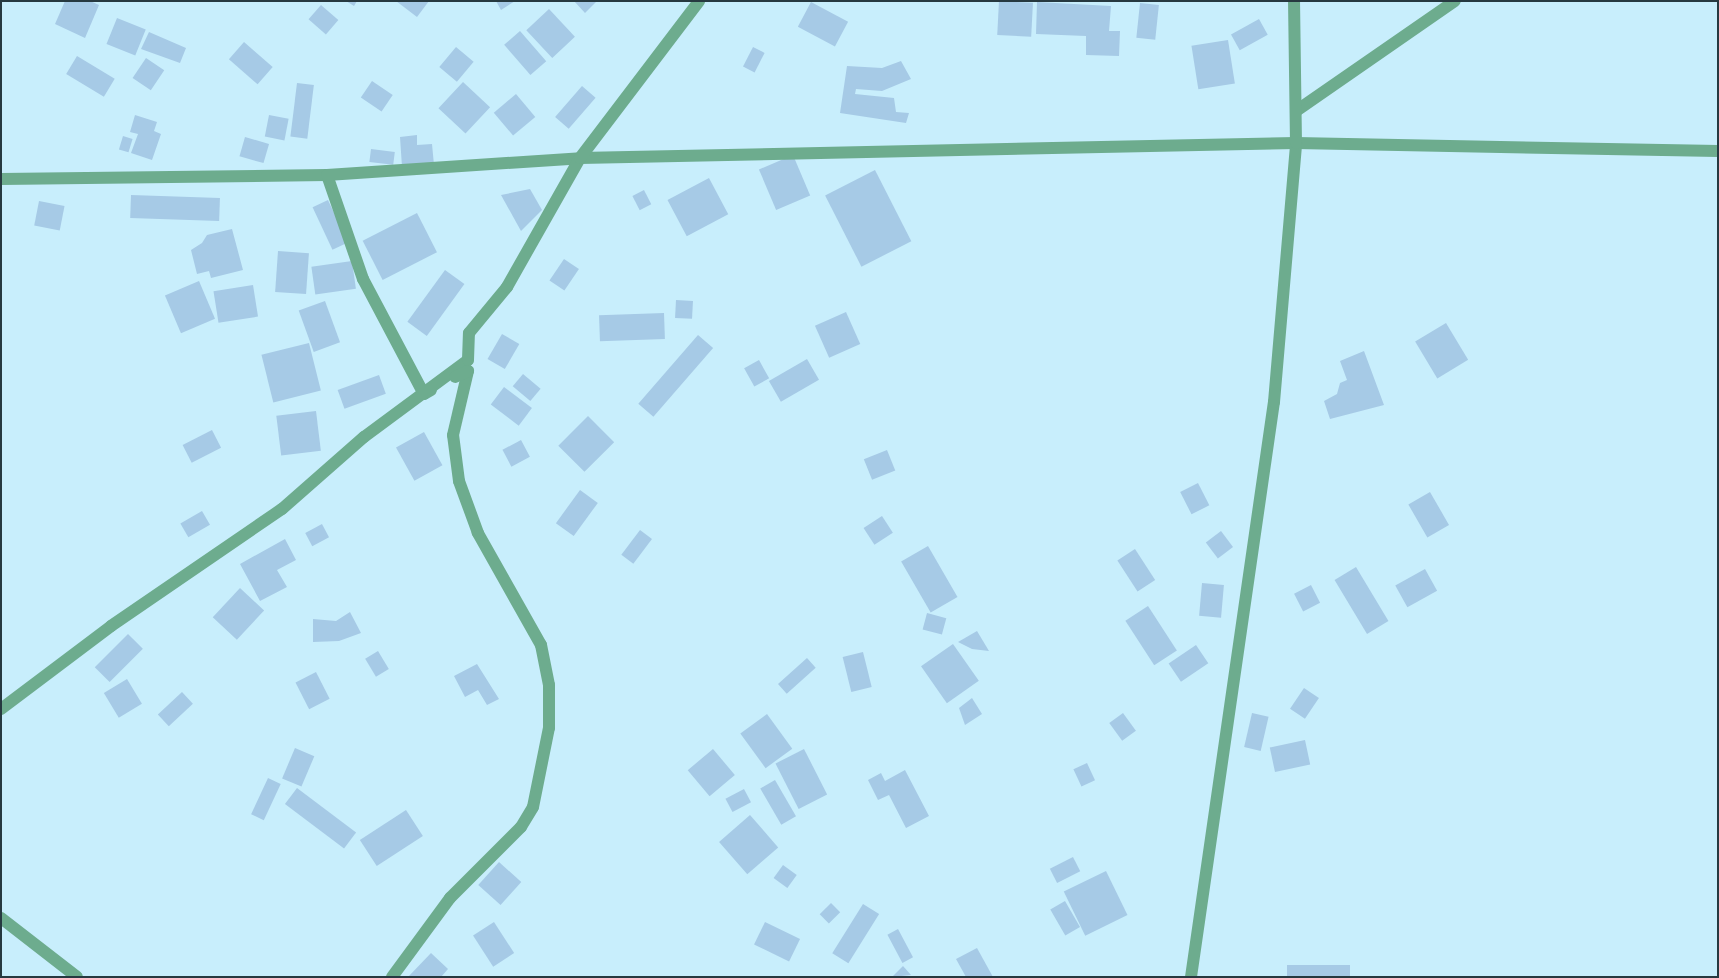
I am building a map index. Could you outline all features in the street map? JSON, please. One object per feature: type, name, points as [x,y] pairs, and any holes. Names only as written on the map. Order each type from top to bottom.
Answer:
[{"type":"street","points":[[1,710],[111,626],[282,509],[364,437],[468,360],[469,333],[507,287],[580,158],[699,1]]},
{"type":"street","points":[[1191,977],[1274,402],[1296,143],[1294,1]]},
{"type":"street","points":[[1296,111],[1455,1]]},
{"type":"street","points":[[1,179],[327,175],[580,158],[1296,143],[1718,150]]},
{"type":"street","points":[[327,175],[363,279],[424,394]]},
{"type":"street","points":[[392,977],[450,898],[521,827],[533,807],[549,728],[549,686],[541,646],[478,533],[459,481],[453,435],[468,371],[424,394]]},
{"type":"street","points":[[1,918],[77,977]]},
{"type":"building","points":[[65,1],[90,1],[99,5],[85,38],[55,24]]},
{"type":"building","points":[[346,1],[357,1],[354,6]]},
{"type":"building","points":[[396,1],[429,1],[417,17]]},
{"type":"building","points":[[496,1],[515,1],[501,10]]},
{"type":"building","points":[[574,1],[597,1],[585,13]]},
{"type":"building","points":[[999,1],[1033,3],[1031,37],[997,35]]},
{"type":"building","points":[[811,2],[848,22],[835,46],[798,27]]},
{"type":"building","points":[[1037,2],[1111,6],[1109,31],[1120,31],[1119,56],[1086,55],[1086,36],[1036,34]]},
{"type":"building","points":[[1140,3],[1159,5],[1155,40],[1136,38]]},
{"type":"building","points":[[321,5],[338,20],[326,34],[309,19]]},
{"type":"building","points":[[549,9],[575,37],[552,58],[526,30]]},
{"type":"building","points":[[117,18],[146,30],[135,56],[107,44]]},
{"type":"building","points":[[1259,19],[1268,35],[1240,50],[1231,35]]},
{"type":"building","points":[[520,31],[546,61],[530,75],[504,45]]},
{"type":"building","points":[[149,32],[186,48],[180,63],[141,49]]},
{"type":"building","points":[[1228,40],[1235,83],[1198,89],[1191,46]]},
{"type":"building","points":[[244,42],[273,67],[258,84],[229,59]]},
{"type":"building","points":[[456,47],[474,62],[457,82],[439,67]]},
{"type":"building","points":[[753,47],[765,53],[755,73],[743,67]]},
{"type":"building","points":[[77,56],[115,79],[104,97],[66,74]]},
{"type":"building","points":[[146,58],[164,70],[151,90],[133,78]]},
{"type":"building","points":[[901,61],[911,79],[882,91],[856,89],[855,94],[894,98],[896,112],[909,113],[906,123],[840,113],[847,66],[882,68]]},
{"type":"building","points":[[372,81],[393,95],[382,112],[361,98]]},
{"type":"building","points":[[463,82],[490,107],[466,134],[438,108]]},
{"type":"building","points":[[297,83],[314,85],[307,139],[290,137]]},
{"type":"building","points":[[582,86],[596,98],[569,129],[555,117]]},
{"type":"building","points":[[516,94],[535,117],[513,136],[494,113]]},
{"type":"building","points":[[135,115],[157,122],[154,131],[161,134],[152,160],[131,153],[138,134],[130,132]]},
{"type":"building","points":[[269,115],[289,119],[284,140],[265,137]]},
{"type":"building","points":[[417,135],[417,145],[432,144],[434,165],[402,167],[400,137]]},
{"type":"building","points":[[123,136],[133,139],[128,152],[119,149]]},
{"type":"building","points":[[245,137],[269,144],[264,163],[239,156]]},
{"type":"building","points":[[371,149],[395,152],[393,165],[369,162]]},
{"type":"building","points":[[793,155],[810,196],[776,210],[759,169]]},
{"type":"building","points":[[875,170],[911,241],[861,267],[825,195]]},
{"type":"building","points":[[709,178],[728,214],[687,236],[668,200]]},
{"type":"building","points":[[530,189],[542,210],[521,231],[501,195]]},
{"type":"building","points":[[644,190],[651,204],[640,210],[632,196]]},
{"type":"building","points":[[131,195],[220,198],[219,221],[130,218]]},
{"type":"building","points":[[328,200],[348,243],[332,250],[313,207]]},
{"type":"building","points":[[39,201],[65,206],[60,231],[34,226]]},
{"type":"building","points":[[417,213],[437,252],[383,280],[363,241]]},
{"type":"building","points":[[232,229],[243,270],[211,278],[209,271],[197,274],[191,250],[202,243],[207,235]]},
{"type":"building","points":[[278,251],[309,253],[306,294],[275,292]]},
{"type":"building","points":[[564,259],[579,269],[564,291],[549,281]]},
{"type":"building","points":[[352,261],[356,289],[315,294],[311,267]]},
{"type":"building","points":[[445,270],[464,284],[427,336],[407,322]]},
{"type":"building","points":[[199,281],[215,319],[181,333],[165,295]]},
{"type":"building","points":[[253,285],[258,317],[218,323],[213,291]]},
{"type":"building","points":[[676,300],[693,301],[692,319],[675,318]]},
{"type":"building","points":[[325,301],[340,342],[314,352],[299,311]]},
{"type":"building","points":[[846,312],[860,344],[829,358],[815,326]]},
{"type":"building","points":[[664,313],[665,339],[600,341],[599,315]]},
{"type":"building","points":[[1446,323],[1468,360],[1437,378],[1415,342]]},
{"type":"building","points":[[502,334],[519,344],[505,369],[488,359]]},
{"type":"building","points":[[698,335],[713,348],[653,417],[638,404]]},
{"type":"building","points":[[309,343],[321,391],[273,402],[261,355]]},
{"type":"building","points":[[1364,351],[1384,405],[1330,419],[1324,401],[1337,394],[1340,383],[1347,380],[1340,361]]},
{"type":"building","points":[[807,359],[819,380],[781,402],[769,381]]},
{"type":"building","points":[[759,360],[769,378],[754,387],[744,368]]},
{"type":"building","points":[[523,374],[541,389],[530,401],[513,386]]},
{"type":"building","points":[[379,375],[386,394],[344,409],[338,390]]},
{"type":"building","points":[[504,387],[532,408],[519,426],[491,405]]},
{"type":"building","points":[[316,411],[321,451],[281,456],[276,416]]},
{"type":"building","points":[[588,416],[614,442],[584,472],[558,446]]},
{"type":"building","points":[[212,430],[221,448],[192,463],[183,445]]},
{"type":"building","points":[[424,432],[442,465],[414,481],[396,448]]},
{"type":"building","points":[[521,440],[530,457],[511,467],[502,450]]},
{"type":"building","points":[[887,450],[895,470],[872,480],[864,459]]},
{"type":"building","points":[[1198,483],[1209,505],[1192,514],[1180,492]]},
{"type":"building","points":[[580,490],[598,503],[574,536],[556,523]]},
{"type":"building","points":[[1430,492],[1449,525],[1427,537],[1408,504]]},
{"type":"building","points":[[202,511],[210,525],[188,537],[180,524]]},
{"type":"building","points":[[882,516],[893,533],[874,545],[864,528]]},
{"type":"building","points":[[322,524],[329,537],[312,546],[305,533]]},
{"type":"building","points":[[640,530],[652,539],[633,564],[621,555]]},
{"type":"building","points":[[1221,531],[1233,547],[1218,558],[1206,542]]},
{"type":"building","points":[[285,539],[296,560],[277,570],[287,587],[260,601],[240,564]]},
{"type":"building","points":[[928,546],[958,597],[931,613],[901,562]]},
{"type":"building","points":[[1135,549],[1155,580],[1138,591],[1117,560]]},
{"type":"building","points":[[1356,567],[1388,621],[1367,634],[1335,580]]},
{"type":"building","points":[[1425,569],[1437,591],[1407,607],[1395,585]]},
{"type":"building","points":[[1202,583],[1224,585],[1221,618],[1199,616]]},
{"type":"building","points":[[1311,585],[1320,603],[1303,611],[1294,594]]},
{"type":"building","points":[[240,588],[264,611],[237,640],[213,617]]},
{"type":"building","points":[[1148,606],[1177,650],[1154,665],[1125,621]]},
{"type":"building","points":[[350,612],[361,633],[339,641],[313,642],[313,619],[336,621]]},
{"type":"building","points":[[927,613],[946,618],[942,635],[923,629]]},
{"type":"building","points":[[977,631],[989,651],[972,649],[958,642]]},
{"type":"building","points":[[128,634],[143,649],[110,682],[95,667]]},
{"type":"building","points":[[953,644],[979,681],[947,703],[921,666]]},
{"type":"building","points":[[1196,645],[1208,663],[1181,682],[1169,663]]},
{"type":"building","points":[[378,651],[389,669],[376,677],[365,659]]},
{"type":"building","points":[[863,652],[872,687],[851,692],[843,657]]},
{"type":"building","points":[[807,658],[816,668],[787,694],[778,684]]},
{"type":"building","points":[[477,664],[499,699],[487,705],[478,690],[465,697],[454,676]]},
{"type":"building","points":[[316,672],[330,699],[309,709],[296,682]]},
{"type":"building","points":[[127,679],[142,704],[119,718],[104,693]]},
{"type":"building","points":[[1304,688],[1319,698],[1305,719],[1290,709]]},
{"type":"building","points":[[182,692],[193,704],[169,726],[158,715]]},
{"type":"building","points":[[972,698],[982,714],[965,725],[959,708]]},
{"type":"building","points":[[1123,713],[1136,731],[1122,741],[1109,723]]},
{"type":"building","points":[[1252,713],[1269,717],[1261,751],[1244,747]]},
{"type":"building","points":[[767,714],[792,749],[766,768],[740,733]]},
{"type":"building","points":[[1305,740],[1310,764],[1275,772],[1270,747]]},
{"type":"building","points":[[295,748],[314,756],[301,787],[282,778]]},
{"type":"building","points":[[713,749],[735,775],[710,796],[688,770]]},
{"type":"building","points":[[804,749],[827,794],[799,809],[775,764]]},
{"type":"building","points":[[1087,763],[1095,780],[1081,787],[1073,769]]},
{"type":"building","points":[[905,770],[929,816],[906,828],[889,795],[878,800],[868,780],[881,773],[885,781]]},
{"type":"building","points":[[268,778],[281,784],[264,820],[251,814]]},
{"type":"building","points":[[775,780],[796,816],[781,825],[760,789]]},
{"type":"building","points":[[297,788],[356,833],[344,849],[285,804]]},
{"type":"building","points":[[744,789],[751,802],[733,812],[725,799]]},
{"type":"building","points":[[406,810],[423,836],[377,866],[360,840]]},
{"type":"building","points":[[750,815],[778,847],[747,874],[719,842]]},
{"type":"building","points":[[1073,857],[1080,871],[1057,883],[1050,869]]},
{"type":"building","points":[[499,862],[521,882],[501,905],[478,885]]},
{"type":"building","points":[[783,865],[797,875],[787,888],[774,878]]},
{"type":"building","points":[[1106,871],[1127,915],[1085,936],[1064,892]]},
{"type":"building","points":[[1065,901],[1080,927],[1065,935],[1050,909]]},
{"type":"building","points":[[831,903],[840,912],[829,924],[820,914]]},
{"type":"building","points":[[863,904],[879,914],[848,963],[832,953]]},
{"type":"building","points":[[494,922],[514,953],[493,967],[473,936]]},
{"type":"building","points":[[765,922],[800,939],[789,962],[754,944]]},
{"type":"building","points":[[898,929],[913,957],[902,963],[887,935]]},
{"type":"building","points":[[977,948],[993,977],[966,977],[956,959]]},
{"type":"building","points":[[431,953],[448,969],[441,977],[408,977]]},
{"type":"building","points":[[1287,965],[1350,965],[1350,977],[1287,977]]},
{"type":"building","points":[[903,966],[911,975],[892,977]]}]
